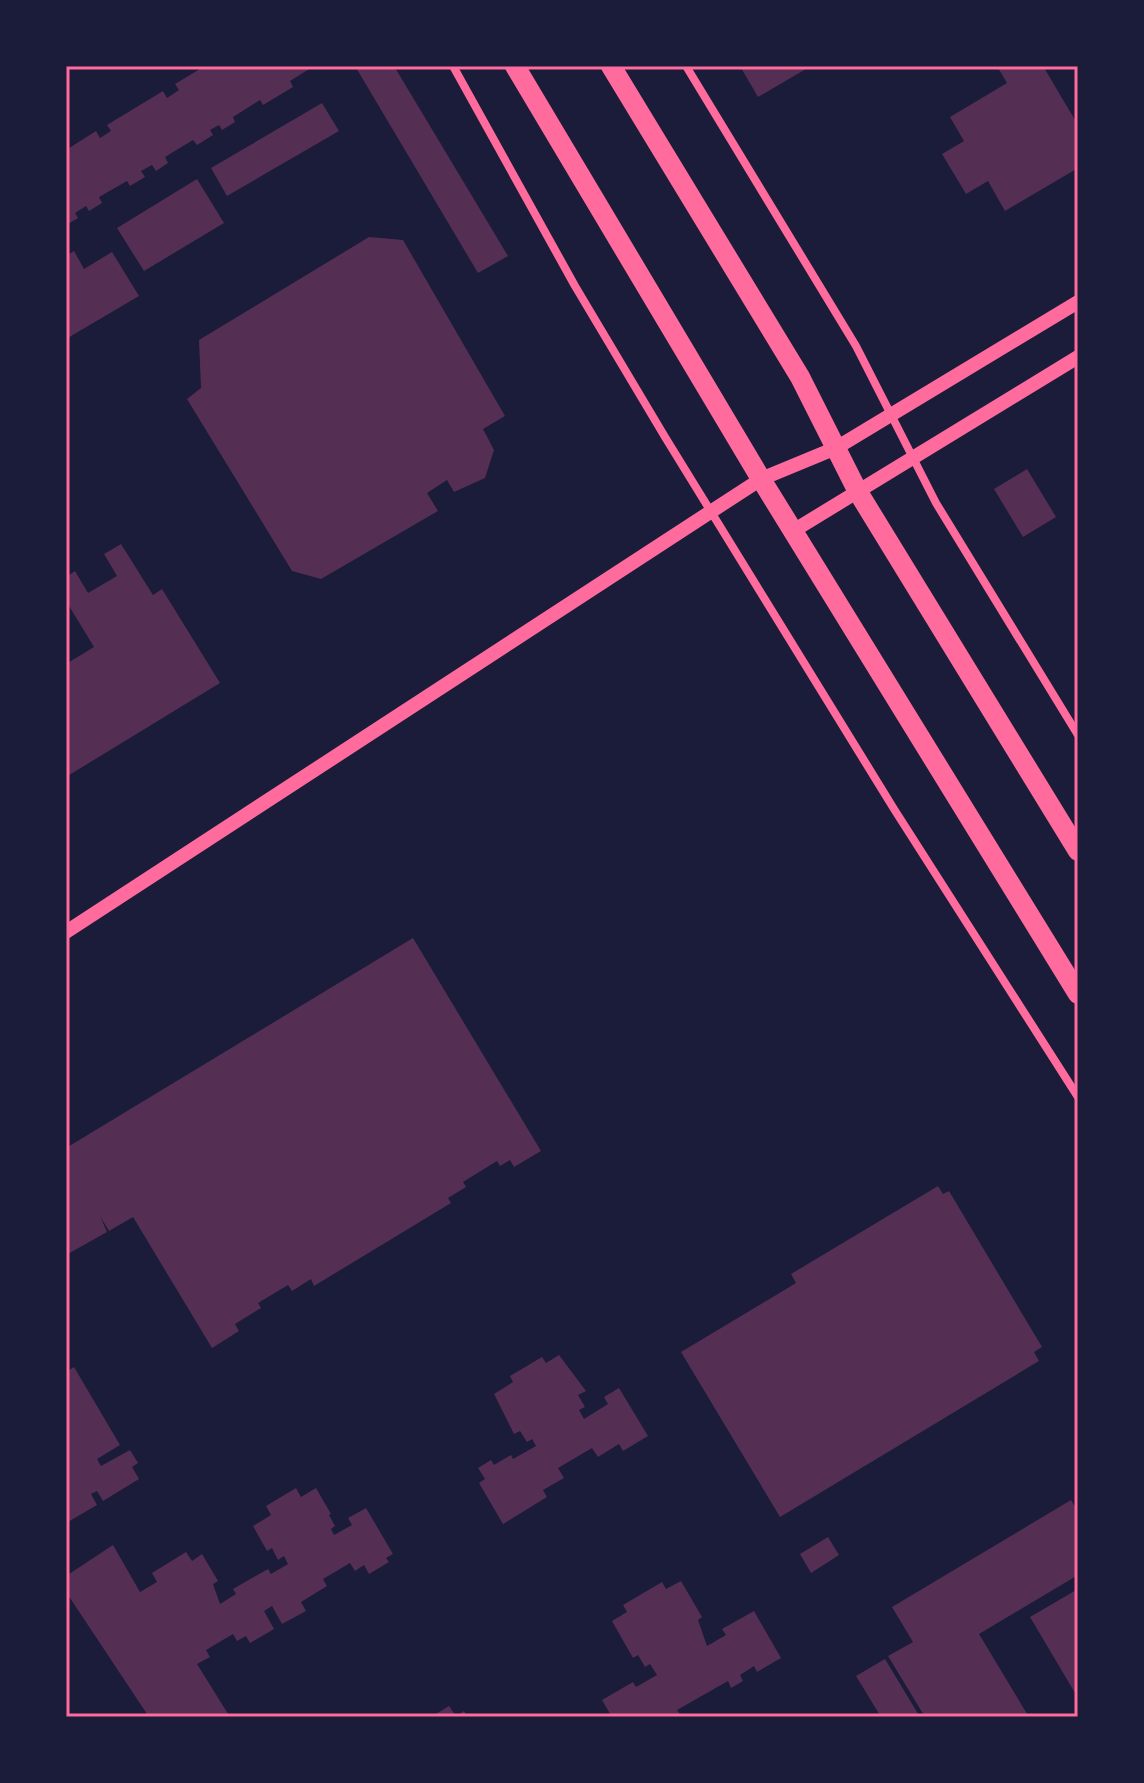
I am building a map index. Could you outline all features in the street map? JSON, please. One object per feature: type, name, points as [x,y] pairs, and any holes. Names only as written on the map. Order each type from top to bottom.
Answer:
[{"type":"main road","points":[[515,66],[761,479],[1078,994]]},
{"type":"main road","points":[[611,66],[800,377],[858,492],[1078,851]]},
{"type":"street","points":[[453,66],[575,286],[711,512],[894,809],[1078,1097]]},
{"type":"street","points":[[686,66],[856,346],[936,503],[1078,735]]},
{"type":"street","points":[[66,932],[761,479],[836,448],[1078,302]]},
{"type":"street","points":[[793,531],[1078,357]]},
{"type":"building","points":[[205,66],[314,66],[290,81],[293,87],[263,105],[260,100],[233,117],[235,122],[222,130],[219,125],[210,130],[213,135],[197,145],[193,140],[165,157],[168,163],[156,171],[152,165],[141,171],[145,177],[130,186],[127,181],[99,197],[102,203],[89,211],[86,206],[75,213],[78,218],[66,225],[66,150],[96,131],[100,138],[111,131],[107,125],[163,91],[167,98],[179,90],[175,84]]},
{"type":"building","points":[[355,66],[394,66],[508,256],[478,273]]},
{"type":"building","points":[[740,66],[811,66],[758,97]]},
{"type":"building","points":[[997,66],[1043,66],[1078,125],[1078,168],[1005,211],[988,181],[966,194],[942,154],[964,141],[950,117],[1007,83]]},
{"type":"building","points":[[322,103],[339,131],[227,196],[211,168]]},
{"type":"building","points":[[197,179],[224,223],[144,271],[117,228]]},
{"type":"building","points":[[369,237],[403,240],[505,416],[483,429],[494,450],[485,478],[454,492],[447,480],[427,493],[438,511],[321,579],[292,571],[187,399],[201,388],[199,340]]},
{"type":"building","points":[[74,251],[84,269],[112,252],[139,296],[66,339],[66,256]]},
{"type":"building","points":[[1027,469],[1056,517],[1023,537],[994,489]]},
{"type":"building","points":[[121,544],[153,595],[162,589],[220,683],[66,777],[66,664],[94,647],[66,601],[66,577],[75,571],[88,593],[117,576],[104,554]]},
{"type":"building","points":[[413,938],[541,1151],[514,1167],[510,1160],[500,1166],[497,1161],[463,1182],[466,1187],[448,1198],[451,1203],[314,1286],[311,1279],[292,1291],[288,1285],[258,1303],[261,1308],[235,1324],[239,1331],[212,1348],[133,1217],[109,1231],[100,1216],[107,1232],[66,1255],[66,1148]]},
{"type":"building","points":[[938,1186],[943,1194],[949,1191],[1042,1347],[1034,1352],[1039,1361],[780,1517],[681,1352],[796,1283],[791,1274]]},
{"type":"building","points":[[559,1355],[586,1391],[578,1395],[585,1407],[579,1410],[584,1419],[608,1404],[604,1397],[619,1388],[648,1436],[623,1451],[619,1444],[598,1457],[592,1448],[558,1468],[564,1478],[543,1490],[547,1497],[503,1524],[479,1483],[485,1479],[478,1468],[491,1460],[494,1465],[511,1455],[513,1459],[536,1446],[532,1439],[527,1442],[520,1431],[514,1434],[494,1394],[513,1382],[510,1376],[542,1357],[546,1363]]},
{"type":"building","points":[[74,1367],[120,1445],[97,1459],[101,1466],[130,1450],[138,1463],[132,1467],[139,1479],[103,1501],[97,1491],[91,1494],[97,1505],[66,1523],[66,1372]]},
{"type":"building","points":[[296,1488],[301,1497],[316,1488],[331,1514],[334,1535],[352,1525],[348,1518],[366,1508],[393,1554],[386,1558],[389,1562],[369,1574],[364,1565],[355,1571],[350,1563],[323,1579],[327,1586],[301,1602],[306,1611],[282,1624],[272,1606],[264,1611],[274,1629],[250,1643],[246,1636],[237,1641],[233,1634],[206,1650],[210,1657],[197,1664],[230,1717],[149,1717],[66,1592],[66,1576],[113,1545],[140,1592],[157,1582],[152,1573],[186,1552],[192,1561],[202,1554],[218,1581],[213,1584],[220,1604],[236,1594],[233,1589],[268,1569],[271,1574],[288,1564],[284,1556],[278,1560],[272,1548],[267,1551],[253,1526],[271,1515],[266,1506]]},
{"type":"building","points":[[1071,1500],[1078,1512],[1078,1575],[979,1634],[1029,1717],[925,1717],[888,1656],[913,1642],[892,1607]]},
{"type":"building","points":[[828,1537],[839,1555],[811,1573],[800,1554]]},
{"type":"building","points":[[681,1581],[702,1617],[698,1620],[707,1646],[726,1635],[722,1629],[754,1611],[781,1658],[757,1672],[754,1666],[740,1675],[743,1681],[731,1688],[728,1681],[677,1710],[682,1717],[612,1717],[602,1700],[633,1682],[636,1687],[657,1675],[650,1664],[645,1667],[638,1655],[633,1658],[612,1621],[627,1612],[623,1605],[662,1582],[666,1589]]},
{"type":"building","points":[[1078,1589],[1078,1698],[1030,1617]]},
{"type":"building","points":[[885,1659],[920,1717],[881,1717],[856,1676]]},
{"type":"building","points":[[449,1706],[456,1716],[464,1711],[468,1717],[431,1717]]}]
